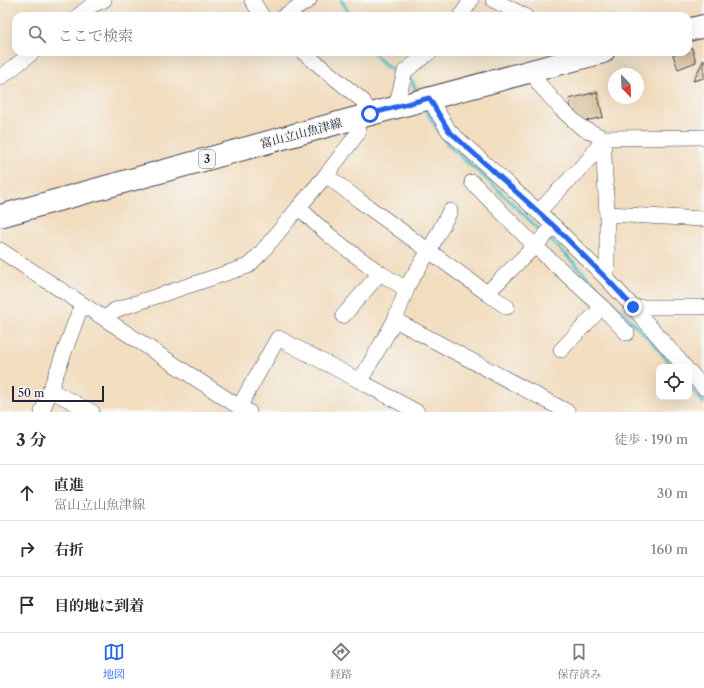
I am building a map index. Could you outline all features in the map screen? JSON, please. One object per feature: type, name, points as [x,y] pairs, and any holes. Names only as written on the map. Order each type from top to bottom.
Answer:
[{"type":"main road","points":[[692,29],[704,26]]},
{"type":"main road","name":"富山立山魚津線","points":[[0,216],[363,116],[412,94],[533,71],[583,56]]},
{"type":"street","points":[[252,0],[260,12]]},
{"type":"street","points":[[290,12],[309,0]]},
{"type":"street","points":[[464,12],[472,0]]},
{"type":"street","points":[[493,0],[516,12]]},
{"type":"street","points":[[83,12],[94,2]]},
{"type":"street","points":[[0,78],[28,56]]},
{"type":"street","points":[[105,319],[115,310],[248,266],[261,253],[326,175],[358,133],[363,116],[363,101],[307,56]]},
{"type":"street","points":[[428,56],[412,94],[449,131],[538,212],[552,228],[607,279],[682,364]]},
{"type":"street","points":[[533,71],[539,84],[561,109],[581,127],[603,138],[704,137]]},
{"type":"street","points":[[538,212],[591,157],[603,138]]},
{"type":"street","points":[[603,138],[607,214],[607,279]]},
{"type":"street","points":[[326,175],[487,294],[507,307]]},
{"type":"street","points":[[472,182],[627,333]]},
{"type":"street","points":[[299,207],[310,220],[342,246],[380,273],[406,289]]},
{"type":"street","points":[[360,381],[395,320],[409,283],[429,251],[450,211]]},
{"type":"street","points":[[607,214],[704,219]]},
{"type":"street","points":[[487,294],[552,228]]},
{"type":"street","points":[[0,250],[244,410],[278,338],[417,412]]},
{"type":"street","points":[[343,316],[380,273]]},
{"type":"street","points":[[42,412],[82,304]]},
{"type":"street","points":[[561,350],[602,307]]},
{"type":"street","points":[[633,307],[704,308]]},
{"type":"street","points":[[395,320],[568,412]]},
{"type":"street","points":[[692,374],[704,388]]},
{"type":"street","points":[[50,390],[92,412]]},
{"type":"building","points":[[692,48],[696,62],[678,69],[673,56],[692,56]]},
{"type":"building","points":[[704,59],[704,78],[693,81]]},
{"type":"building","points":[[597,92],[603,117],[585,121],[572,114],[569,99]]},
{"type":"waterway","points":[[341,0],[348,12]]},
{"type":"waterway","points":[[377,56],[386,66],[400,74]]},
{"type":"waterway","points":[[407,79],[412,81],[418,94]]},
{"type":"waterway","points":[[425,107],[448,145],[491,183],[543,233]]},
{"type":"waterway","points":[[547,237],[654,344],[671,364]]},
{"type":"waterway","points":[[692,389],[704,403]]},
{"type":"route","points":[[370,114],[429,98],[449,131],[554,226],[633,307]]}]
